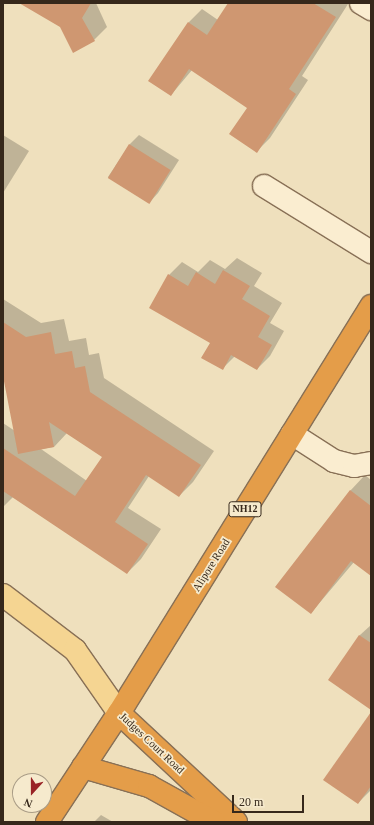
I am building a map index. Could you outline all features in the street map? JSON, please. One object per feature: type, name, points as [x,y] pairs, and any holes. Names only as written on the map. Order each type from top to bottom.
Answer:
[{"type":"highway","name":"Alipore Road","points":[[47,822],[119,713],[292,434],[368,317]]},
{"type":"highway","name":"Judges Court Road","points":[[119,713],[236,822]]},
{"type":"highway","points":[[83,767],[149,786],[214,822]]},
{"type":"main road","name":"Judges Court Road","points":[[3,595],[74,650],[119,713]]},
{"type":"street","points":[[361,3],[371,10]]},
{"type":"street","points":[[264,186],[371,252]]},
{"type":"street","points":[[292,434],[334,461],[354,466],[371,463]]},
{"type":"building","points":[[19,3],[91,3],[82,18],[95,41],[73,53],[60,27]]},
{"type":"building","points":[[228,3],[313,3],[336,17],[289,89],[296,94],[257,153],[229,134],[247,108],[189,69],[171,96],[148,81],[188,22],[207,35]]},
{"type":"building","points":[[129,144],[171,170],[149,204],[108,178]]},
{"type":"building","points":[[223,270],[250,286],[242,299],[270,316],[258,337],[272,345],[257,370],[231,355],[223,370],[201,358],[210,343],[149,308],[168,274],[188,286],[196,272],[215,284]]},
{"type":"building","points":[[3,322],[26,337],[51,332],[55,354],[72,351],[75,368],[85,366],[90,392],[201,465],[179,497],[146,475],[115,522],[148,544],[127,574],[3,491],[3,448],[75,496],[102,457],[49,422],[54,447],[18,454],[3,376]]},
{"type":"building","points":[[350,490],[371,506],[371,576],[351,561],[311,614],[275,587]]},
{"type":"building","points":[[359,635],[371,643],[371,710],[328,680]]},
{"type":"building","points":[[371,712],[371,786],[358,804],[323,780]]}]
